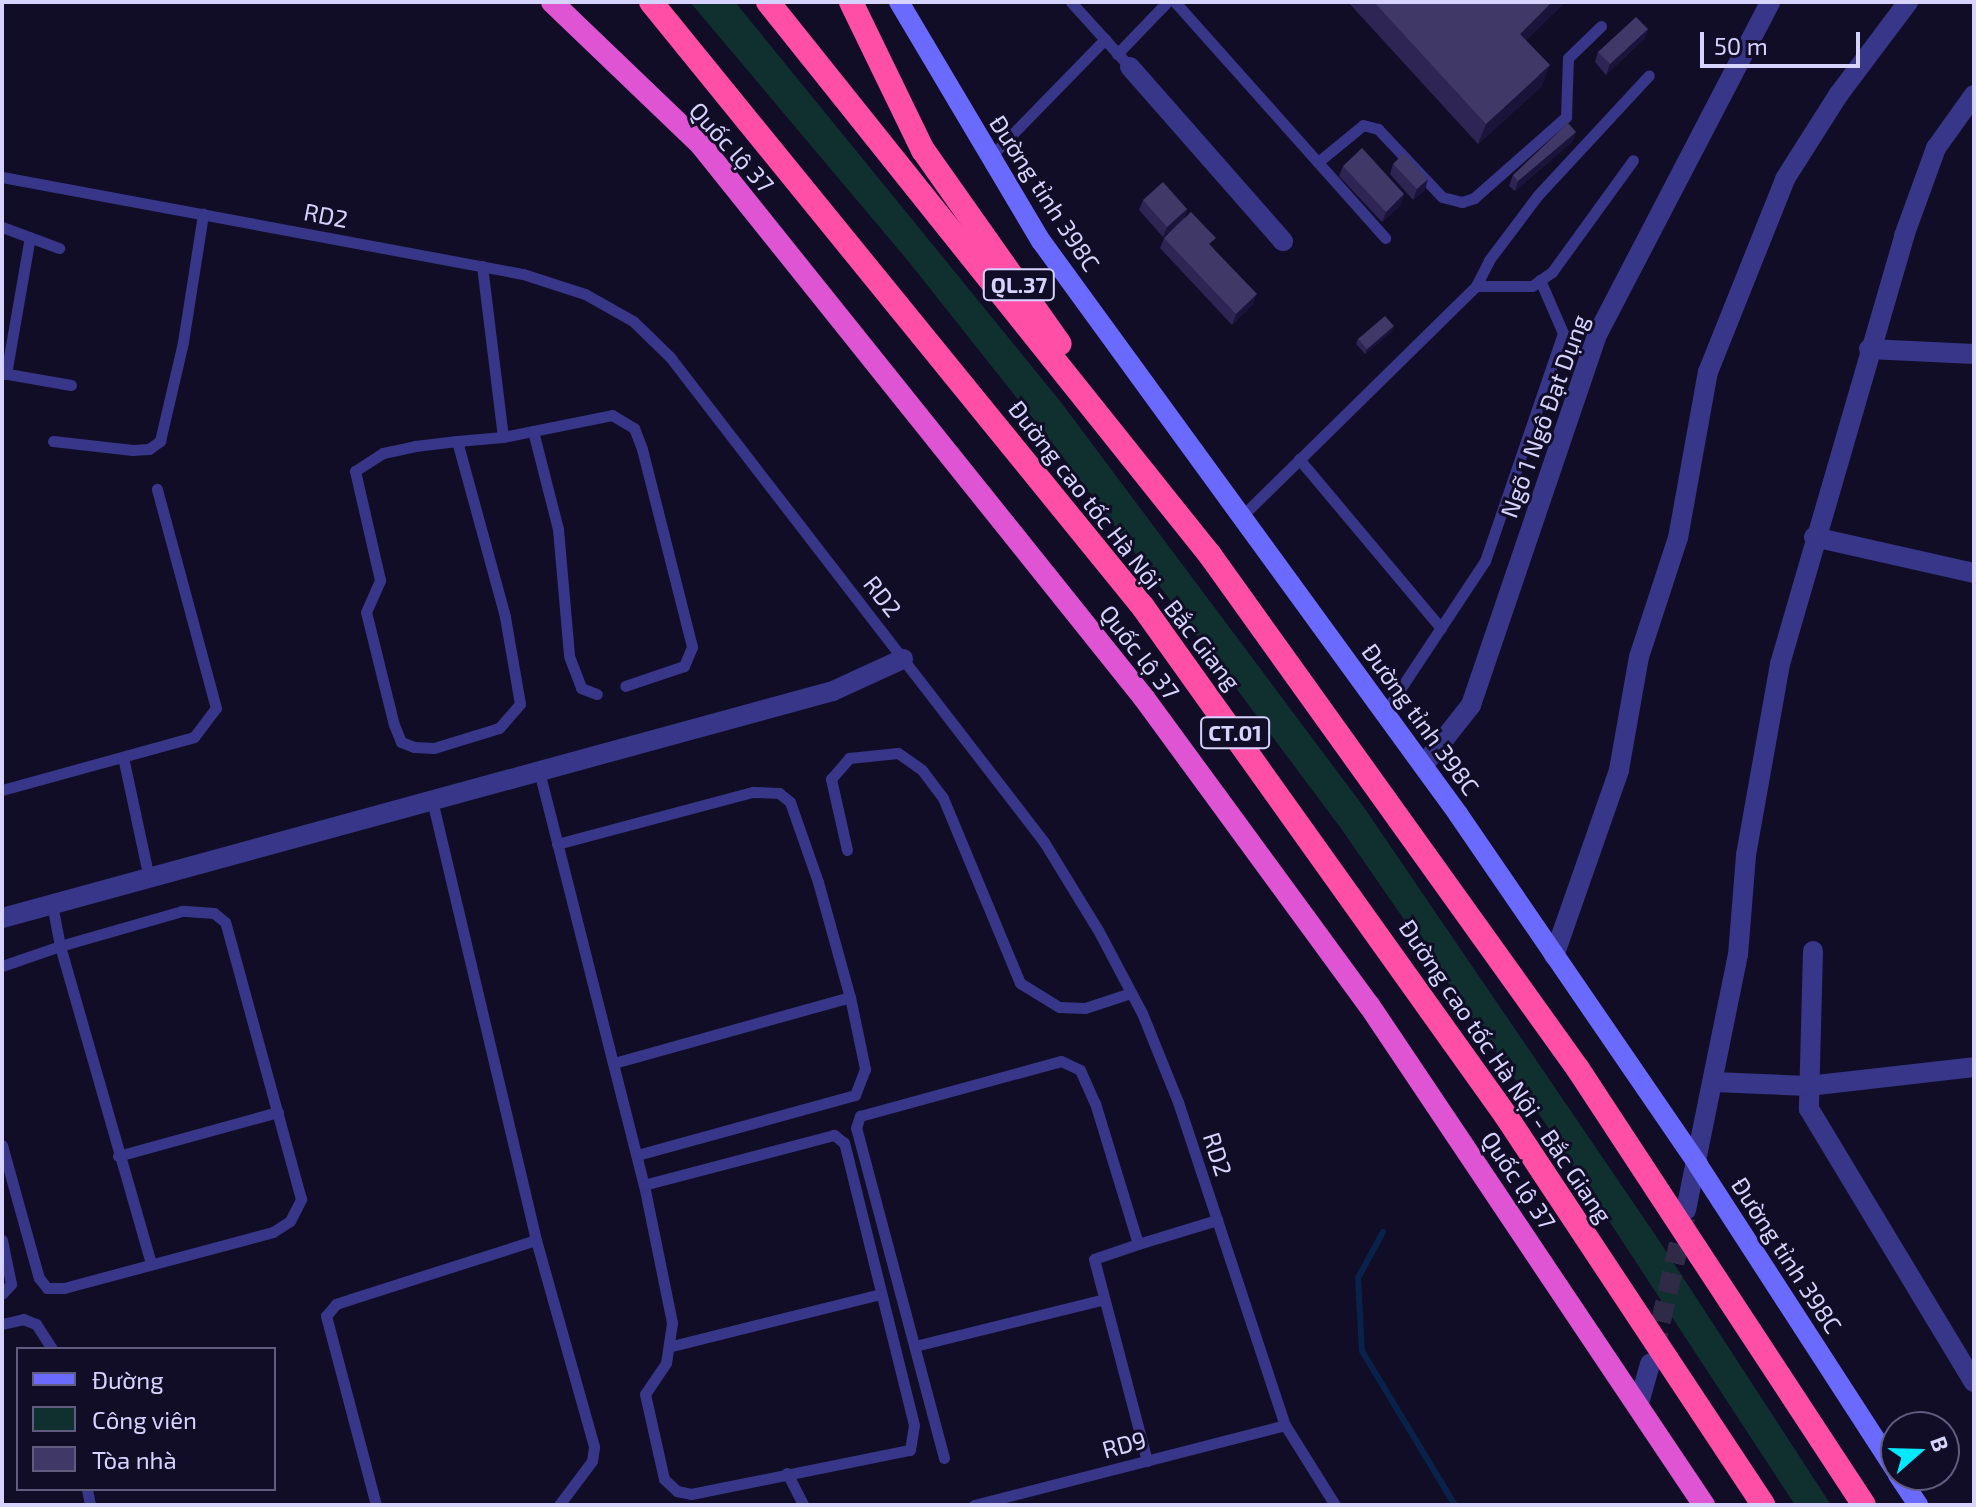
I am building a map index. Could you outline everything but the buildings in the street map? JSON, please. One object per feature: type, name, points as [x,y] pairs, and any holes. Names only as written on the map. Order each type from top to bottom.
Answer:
[{"type":"highway","name":"Quốc lộ 37","points":[[551,2],[701,145],[1144,698],[1369,1005],[1639,1403],[1704,1505]]},
{"type":"highway","name":"Đường cao tốc Hà Nội - Bắc Giang","points":[[651,2],[1143,607],[1506,1116],[1763,1505]]},
{"type":"highway","points":[[768,2],[1210,555],[1578,1069],[1864,1505]]},
{"type":"highway","name":"QL.37","points":[[851,2],[923,150],[1210,555]]},
{"type":"main road","name":"Đường tỉnh 398C","points":[[899,2],[1041,241],[1423,766],[1698,1165],[1880,1447]]},
{"type":"street","name":"Ngõ 1 Ngô Đạt Dụng","points":[[1423,766],[1471,705],[1597,335],[1770,2]]},
{"type":"street","points":[[1554,956],[1619,770],[1639,657],[1678,538],[1708,372],[1785,179],[1839,94],[1908,2]]},
{"type":"street","points":[[1123,60],[1283,241]]},
{"type":"street","points":[[1686,1210],[1698,1165],[1738,955],[1763,749],[1814,537],[1869,349],[1936,148],[1974,95]]},
{"type":"street","points":[[1869,349],[1974,354]]},
{"type":"street","points":[[1814,537],[1974,573]]},
{"type":"street","points":[[2,918],[833,691],[903,659]]},
{"type":"street","points":[[1813,951],[1814,1041],[1808,1086],[1809,1109],[1973,1379]]},
{"type":"street","points":[[1714,1082],[1808,1086],[1974,1067]]},
{"type":"street","points":[[1639,1403],[1650,1364]]},
{"type":"lane","points":[[1071,2],[1123,60],[1167,2]]},
{"type":"lane","points":[[1175,2],[1385,238]]},
{"type":"lane","points":[[1318,162],[1363,125],[1378,129],[1442,197],[1462,202],[1474,198],[1566,117],[1568,58],[1601,26]]},
{"type":"lane","points":[[989,157],[1105,39]]},
{"type":"lane","points":[[1242,516],[1476,286],[1538,195],[1649,75]]},
{"type":"lane","points":[[1476,286],[1491,283],[1514,289],[1540,280],[1552,272],[1633,160]]},
{"type":"lane","name":"RD2","points":[[2,177],[482,266],[585,294],[633,321],[670,357],[1044,842],[1131,993],[1178,1102],[1285,1425],[1335,1505]]},
{"type":"lane","points":[[53,441],[132,450],[149,449],[160,441],[183,342],[203,214]]},
{"type":"lane","points":[[2,227],[59,248]]},
{"type":"lane","points":[[30,237],[4,374],[71,385]]},
{"type":"lane","points":[[482,266],[503,437]]},
{"type":"lane","points":[[1385,712],[1485,561],[1563,333],[1540,280]]},
{"type":"lane","points":[[457,441],[505,617],[520,704],[499,728],[434,748],[414,747],[401,742],[366,612],[380,580],[355,471],[383,453],[457,441],[503,437],[612,415],[634,428],[692,647],[684,666],[625,686]]},
{"type":"lane","points":[[533,431],[558,529],[569,656],[581,688],[597,694]]},
{"type":"lane","points":[[1299,459],[1441,628]]},
{"type":"lane","points":[[2,790],[194,737],[216,708],[157,489]]},
{"type":"lane","points":[[847,850],[831,779],[849,758],[898,753],[922,770],[943,798],[1020,983],[1059,1007],[1085,1008],[1131,993]]},
{"type":"lane","points":[[123,757],[149,878]]},
{"type":"lane","points":[[539,771],[644,1185],[672,1346],[645,1394],[664,1479],[677,1491],[691,1494],[910,1450],[915,1440],[852,1165],[844,1143],[834,1135],[644,1185]]},
{"type":"lane","points":[[557,844],[753,792],[779,793],[790,802],[818,882],[850,997],[865,1069],[855,1095],[637,1155]]},
{"type":"lane","points":[[432,800],[536,1240],[594,1447],[592,1461],[559,1505]]},
{"type":"lane","points":[[52,904],[60,946],[151,1264]]},
{"type":"lane","points":[[2,966],[182,911],[214,913],[225,922],[301,1199],[290,1221],[273,1232],[64,1288],[47,1288],[39,1278],[2,1145]]},
{"type":"lane","points":[[614,1063],[850,997]]},
{"type":"lane","points":[[944,1458],[856,1128],[864,1114],[1061,1061],[1071,1065],[1080,1070],[1095,1103],[1138,1244]]},
{"type":"lane","points":[[118,1156],[278,1112]]},
{"type":"lane","points":[[1147,1461],[1101,1300],[1094,1259],[1217,1220]]},
{"type":"lane","points":[[2,1240],[11,1276],[2,1294]]},
{"type":"lane","points":[[376,1505],[326,1316],[336,1304],[536,1240]]},
{"type":"lane","points":[[672,1346],[881,1294]]},
{"type":"lane","points":[[915,1346],[1101,1300]]},
{"type":"lane","points":[[2,1324],[23,1319],[36,1324],[51,1347]]},
{"type":"lane","name":"RD9","points":[[980,1505],[1285,1425]]},
{"type":"lane","points":[[787,1473],[803,1505]]},
{"type":"green space","points":[[690,2],[735,2],[1060,401],[1363,806],[1658,1239],[1831,1505],[1795,1505],[1543,1120],[1340,827],[1054,445],[909,262]]},
{"type":"waterway","points":[[1383,1232],[1358,1278],[1362,1351],[1455,1505]]},
{"type":"tunnel","points":[[1654,1351],[1685,1218]]}]
